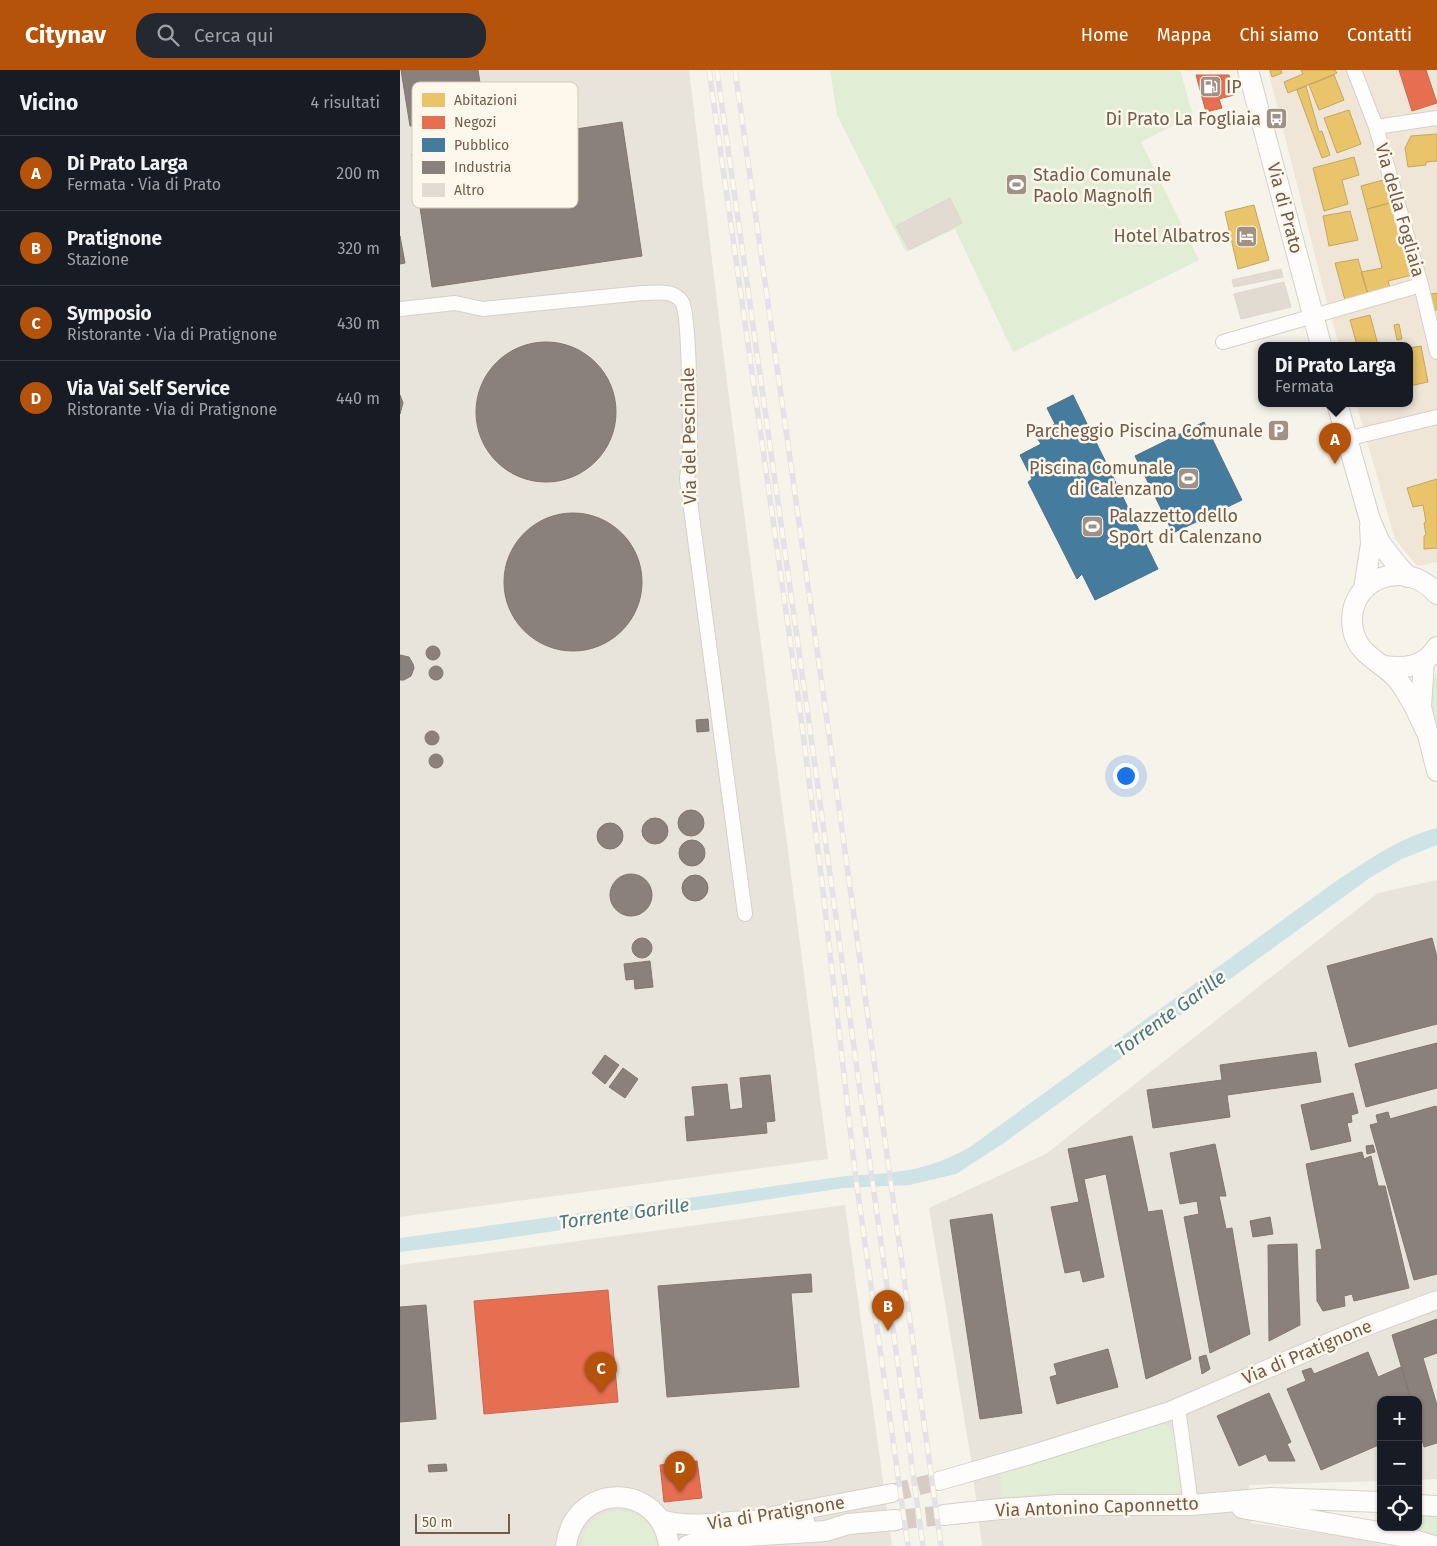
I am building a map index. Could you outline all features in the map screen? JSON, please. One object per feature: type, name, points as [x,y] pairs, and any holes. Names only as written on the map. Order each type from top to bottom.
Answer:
[{"type":"main road","name":"Via di Prato","points":[[1248,70],[1320,342]]},
{"type":"main road","points":[[1338,407],[1370,520],[1380,543],[1398,566],[1412,578]]},
{"type":"main road","points":[[1364,589],[1370,544],[1370,520]]},
{"type":"main road","points":[[1426,731],[1404,688],[1383,666],[1362,650],[1354,636],[1352,618],[1358,596],[1374,580],[1381,577],[1399,574],[1426,583],[1437,594]]},
{"type":"main road","points":[[1383,666],[1398,668],[1414,666],[1431,654]]},
{"type":"main road","points":[[1431,654],[1421,707],[1437,771]]},
{"type":"main road","points":[[551,1546],[567,1540],[574,1520],[584,1509],[597,1500],[612,1497],[628,1498],[641,1502],[652,1510],[661,1520],[667,1534],[669,1546]]},
{"type":"main road","name":"Via Antonino Caponnetto","points":[[944,1515],[1059,1505],[1191,1505],[1221,1504],[1271,1498],[1377,1502]]},
{"type":"main road","name":"Via Antonino Caponnetto","points":[[1221,1504],[1401,1536],[1434,1546]]},
{"type":"main road","points":[[1422,1505],[1437,1506]]},
{"type":"main road","name":"Via di Pratignone","points":[[661,1520],[681,1525],[694,1525],[749,1520]]},
{"type":"main road","points":[[749,1520],[822,1521],[848,1524]]},
{"type":"main road","points":[[687,1546],[702,1541],[826,1530],[848,1524],[896,1520]]},
{"type":"street","name":"Via della Fogliaia","points":[[1354,70],[1376,127],[1421,285],[1437,352]]},
{"type":"street","points":[[1376,127],[1437,118]]},
{"type":"street","points":[[1223,342],[1421,285]]},
{"type":"street","name":"Via del Pescinale","points":[[400,308],[455,303],[483,309],[642,293],[673,294],[682,302],[685,310],[687,331],[690,453],[687,479],[745,914]]},
{"type":"street","points":[[1346,439],[1437,417]]},
{"type":"street","points":[[1412,578],[1437,577]]},
{"type":"street","name":"Via di Pratignone","points":[[939,1481],[1030,1455],[1178,1408],[1367,1326],[1437,1300]]},
{"type":"street","points":[[1178,1408],[1191,1505]]},
{"type":"street","name":"Via di Pratignone","points":[[749,1520],[892,1493]]},
{"type":"shaded area","points":[[400,70],[689,70],[723,351],[828,1159],[400,1217]]},
{"type":"shaded area","points":[[1268,70],[1437,70],[1437,562],[1417,566],[1395,539],[1357,407],[1413,407],[1413,342],[1338,342]]},
{"type":"shaded area","points":[[1437,880],[1437,1479],[1422,1480],[1422,1396],[1377,1396],[1377,1481],[1249,1485],[1251,1523],[1354,1538],[1388,1546],[982,1546],[971,1459],[929,1208],[1046,1154],[1378,893]]},
{"type":"shaded area","points":[[845,1205],[892,1546],[400,1546],[400,1265]]},
{"type":"green space","name":"Stadio Comunale Paolo Magnolfi","points":[[830,70],[1180,70],[1193,115],[1141,142],[1199,260],[1013,352],[955,229],[906,252],[837,115]]},
{"type":"green space","points":[[1437,672],[1437,731],[1433,716],[1431,694]]},
{"type":"green space","points":[[1164,1424],[1175,1432],[1182,1490],[1173,1493],[1067,1492],[1001,1497],[1001,1472]]},
{"type":"green space","points":[[616,1510],[632,1513],[644,1520],[652,1531],[658,1546],[581,1546],[584,1533],[592,1522]]},
{"type":"green space","points":[[1422,1512],[1437,1513],[1437,1540],[1402,1531],[1422,1531]]},
{"type":"water","name":"Torrente Garille","points":[[1437,828],[1437,845],[1402,859],[1371,877],[1004,1143],[956,1174],[909,1185],[844,1188],[488,1241],[400,1252],[400,1238],[846,1176],[910,1170],[939,1162],[970,1147],[1339,879],[1398,843]]},
{"type":"building: Abitazioni","points":[[1270,70],[1281,70],[1282,73],[1272,77]]},
{"type":"building: Abitazioni","points":[[1301,70],[1335,70],[1337,73],[1288,93],[1284,82],[1303,74]]},
{"type":"building: Abitazioni","points":[[1334,75],[1344,100],[1319,110],[1309,85]]},
{"type":"building: Abitazioni","points":[[1306,86],[1319,132],[1322,131],[1330,155],[1322,158],[1297,90]]},
{"type":"building: Abitazioni","points":[[1349,110],[1361,144],[1337,153],[1324,118]]},
{"type":"building: Abitazioni","points":[[1437,134],[1437,161],[1426,162],[1426,165],[1408,167],[1405,148],[1411,136]]},
{"type":"building: Abitazioni","points":[[1354,157],[1359,175],[1342,180],[1348,204],[1324,211],[1313,168]]},
{"type":"building: Abitazioni","points":[[1383,180],[1390,203],[1367,209],[1361,186]]},
{"type":"building: Abitazioni","points":[[1390,203],[1412,275],[1388,281],[1390,287],[1368,294],[1361,272],[1382,268],[1367,209]]},
{"type":"building: Abitazioni","name":"Hotel Albatros","points":[[1254,205],[1269,260],[1238,269],[1225,212]]},
{"type":"building: Abitazioni","points":[[1350,211],[1358,240],[1329,246],[1323,216]]},
{"type":"building: Abitazioni","points":[[1358,259],[1368,294],[1345,300],[1335,263]]},
{"type":"building: Abitazioni","points":[[1437,293],[1437,310],[1435,310],[1431,294]]},
{"type":"building: Abitazioni","points":[[1370,315],[1377,342],[1356,342],[1350,320]]},
{"type":"building: Abitazioni","points":[[1399,324],[1402,339],[1397,340],[1394,325]]},
{"type":"building: Abitazioni","points":[[1421,346],[1428,382],[1413,385],[1413,347]]},
{"type":"building: Abitazioni","points":[[1437,479],[1437,548],[1424,549],[1424,536],[1426,535],[1424,523],[1426,522],[1423,505],[1413,507],[1407,488]]},
{"type":"building: Negozi","points":[[1399,70],[1426,70],[1437,103],[1412,111]]},
{"type":"building: Negozi","points":[[1196,75],[1229,75],[1234,95],[1219,99],[1222,108],[1206,112]]},
{"type":"building: Negozi","points":[[608,1290],[618,1402],[484,1414],[474,1301]]},
{"type":"building: Negozi","points":[[697,1461],[702,1498],[664,1502],[660,1465]]},
{"type":"building: Pubblico","name":"Palazzetto dello Sport di Calenzano","points":[[1073,395],[1158,569],[1095,600],[1082,574],[1077,579],[1028,482],[1032,479],[1020,455],[1041,444],[1035,435],[1055,424],[1047,408]]},
{"type":"building: Pubblico","name":"Piscina Comunale di Calenzano","points":[[1204,422],[1242,500],[1173,533],[1135,456]]},
{"type":"building: Industria","points":[[401,70],[478,70],[480,82],[412,82],[412,126],[410,126]]},
{"type":"building: Industria","points":[[622,122],[642,256],[432,287],[420,208],[578,208],[578,129]]},
{"type":"building: Industria","points":[[400,236],[405,263],[400,264]]},
{"type":"building: Industria","points":[[546,342],[560,343],[573,347],[585,353],[596,362],[605,373],[611,385],[615,398],[615,426],[611,439],[605,451],[596,462],[585,471],[573,477],[560,481],[546,482],[532,481],[519,477],[507,471],[496,462],[487,451],[481,439],[477,426],[476,412],[477,398],[481,385],[487,373],[496,362],[507,353],[519,347],[532,343]]},
{"type":"building: Industria","points":[[400,395],[403,403],[400,414]]},
{"type":"building: Industria","points":[[573,513],[599,518],[622,533],[637,556],[642,582],[637,608],[622,631],[599,646],[573,651],[547,646],[524,631],[509,608],[504,582],[509,556],[524,533],[547,518]]},
{"type":"building: Industria","points":[[430,646],[436,646],[440,653],[436,660],[430,660],[426,656],[426,650]]},
{"type":"building: Industria","points":[[400,655],[409,657],[414,668],[411,676],[404,680],[400,680]]},
{"type":"building: Industria","points":[[433,666],[439,666],[443,673],[439,680],[433,680],[429,676],[429,670]]},
{"type":"building: Industria","points":[[708,719],[709,731],[697,732],[696,720]]},
{"type":"building: Industria","points":[[429,731],[435,731],[439,738],[435,745],[429,745],[425,741],[425,735]]},
{"type":"building: Industria","points":[[433,754],[439,754],[443,761],[439,768],[433,768],[429,764],[429,758]]},
{"type":"building: Industria","points":[[691,810],[700,814],[704,823],[700,832],[691,836],[682,832],[678,823],[682,814]]},
{"type":"building: Industria","points":[[655,818],[664,822],[668,831],[664,840],[655,844],[646,840],[642,831],[646,822]]},
{"type":"building: Industria","points":[[610,823],[619,827],[623,836],[619,845],[610,849],[601,845],[597,836],[601,827]]},
{"type":"building: Industria","points":[[692,840],[701,844],[705,853],[701,862],[692,866],[683,862],[679,853],[683,844]]},
{"type":"building: Industria","points":[[635,874],[643,877],[649,883],[652,895],[649,907],[643,913],[627,916],[619,913],[613,907],[610,891],[613,883],[619,877]]},
{"type":"building: Industria","points":[[695,875],[704,879],[708,888],[704,897],[695,901],[686,897],[682,888],[686,879]]},
{"type":"building: Industria","points":[[638,938],[646,938],[652,944],[652,952],[646,958],[638,958],[632,952],[632,944]]},
{"type":"building: Industria","points":[[1432,938],[1437,957],[1437,1024],[1349,1047],[1327,966]]},
{"type":"building: Industria","points":[[650,961],[653,987],[635,989],[634,979],[626,980],[624,964]]},
{"type":"building: Industria","points":[[1437,1043],[1437,1088],[1366,1107],[1355,1064]]},
{"type":"building: Industria","points":[[1316,1052],[1321,1082],[1227,1095],[1230,1117],[1153,1128],[1147,1090],[1222,1080],[1220,1065]]},
{"type":"building: Industria","points":[[605,1055],[619,1065],[605,1084],[592,1073]]},
{"type":"building: Industria","points":[[623,1068],[638,1079],[625,1098],[609,1087]]},
{"type":"building: Industria","points":[[770,1075],[775,1121],[766,1122],[767,1133],[687,1141],[685,1117],[695,1116],[692,1087],[727,1084],[730,1110],[743,1108],[740,1078]]},
{"type":"building: Industria","points":[[1353,1093],[1358,1113],[1351,1115],[1352,1122],[1347,1123],[1351,1141],[1311,1150],[1301,1105]]},
{"type":"building: Industria","points":[[1436,1106],[1437,1274],[1414,1280],[1370,1125],[1378,1123],[1376,1115],[1388,1112],[1390,1119]]},
{"type":"building: Industria","points":[[1132,1136],[1148,1212],[1162,1210],[1191,1359],[1146,1379],[1106,1174],[1084,1179],[1104,1277],[1083,1282],[1080,1270],[1065,1273],[1051,1207],[1079,1202],[1068,1149]]},
{"type":"building: Industria","points":[[1215,1144],[1226,1196],[1219,1196],[1226,1229],[1232,1228],[1250,1334],[1210,1353],[1184,1217],[1199,1214],[1197,1201],[1180,1204],[1170,1153]]},
{"type":"building: Industria","points":[[1373,1145],[1375,1152],[1367,1154],[1366,1146]]},
{"type":"building: Industria","points":[[1362,1152],[1364,1159],[1371,1156],[1378,1186],[1385,1186],[1409,1288],[1354,1301],[1352,1294],[1344,1296],[1345,1306],[1323,1311],[1317,1301],[1316,1250],[1322,1249],[1306,1164]]},
{"type":"building: Industria","points":[[992,1214],[1022,1413],[980,1419],[950,1220]]},
{"type":"building: Industria","points":[[1270,1217],[1273,1234],[1253,1237],[1250,1221]]},
{"type":"building: Industria","points":[[1297,1244],[1300,1325],[1269,1341],[1268,1245]]},
{"type":"building: Industria","points":[[811,1274],[812,1292],[791,1293],[799,1387],[667,1397],[658,1286]]},
{"type":"building: Industria","points":[[426,1305],[436,1419],[400,1422],[400,1307]]},
{"type":"building: Industria","points":[[1437,1319],[1437,1353],[1423,1358],[1437,1405],[1437,1443],[1424,1447],[1422,1440],[1422,1396],[1410,1396],[1392,1335]]},
{"type":"building: Industria","points":[[1108,1349],[1118,1387],[1057,1404],[1050,1377],[1057,1375],[1054,1364]]},
{"type":"building: Industria","points":[[1368,1352],[1378,1377],[1401,1367],[1410,1396],[1377,1396],[1377,1446],[1321,1470],[1287,1389],[1306,1381],[1302,1371],[1311,1368],[1314,1374]]},
{"type":"building: Industria","points":[[1206,1355],[1210,1369],[1202,1374],[1199,1357]]},
{"type":"building: Industria","points":[[1269,1393],[1291,1442],[1287,1444],[1295,1461],[1269,1461],[1266,1454],[1239,1466],[1217,1416]]},
{"type":"building: Industria","points":[[446,1464],[447,1471],[429,1472],[428,1465]]},
{"type":"building: Altro","points":[[950,198],[962,223],[909,250],[896,226]]},
{"type":"building: Altro","points":[[1281,269],[1283,277],[1234,287],[1232,280]]},
{"type":"building: Altro","points":[[1284,282],[1291,307],[1241,319],[1234,294]]},
{"type":"tunnel","points":[[892,1493],[939,1481]]},
{"type":"tunnel","points":[[896,1520],[944,1515]]},
{"type":"railway","points":[[709,70],[799,703],[821,874],[856,1180],[908,1546]]},
{"type":"railway","points":[[717,70],[923,1546]]},
{"type":"railway","points":[[735,70],[941,1546]]},
{"type":"place","name":"IP","points":[[1210,87]]},
{"type":"place","name":"Di Prato La Fogliaia","points":[[1277,119]]},
{"type":"place","name":"Stadio Comunale Paolo Magnolfi","points":[[1017,185]]},
{"type":"place","name":"Hotel Albatros","points":[[1246,236]]},
{"type":"place","name":"Parcheggio Piscina Comunale","points":[[1279,431]]},
{"type":"place","name":"Di Prato Larga","points":[[1335,464]]},
{"type":"place","name":"Piscina Comunale di Calenzano","points":[[1189,478]]},
{"type":"place","name":"Palazzetto dello Sport di Calenzano","points":[[1093,526]]},
{"type":"place","name":"Pratignone","points":[[888,1331]]},
{"type":"place","name":"Symposio","points":[[601,1393]]},
{"type":"place","name":"Via Vai Self Service","points":[[680,1492]]}]
